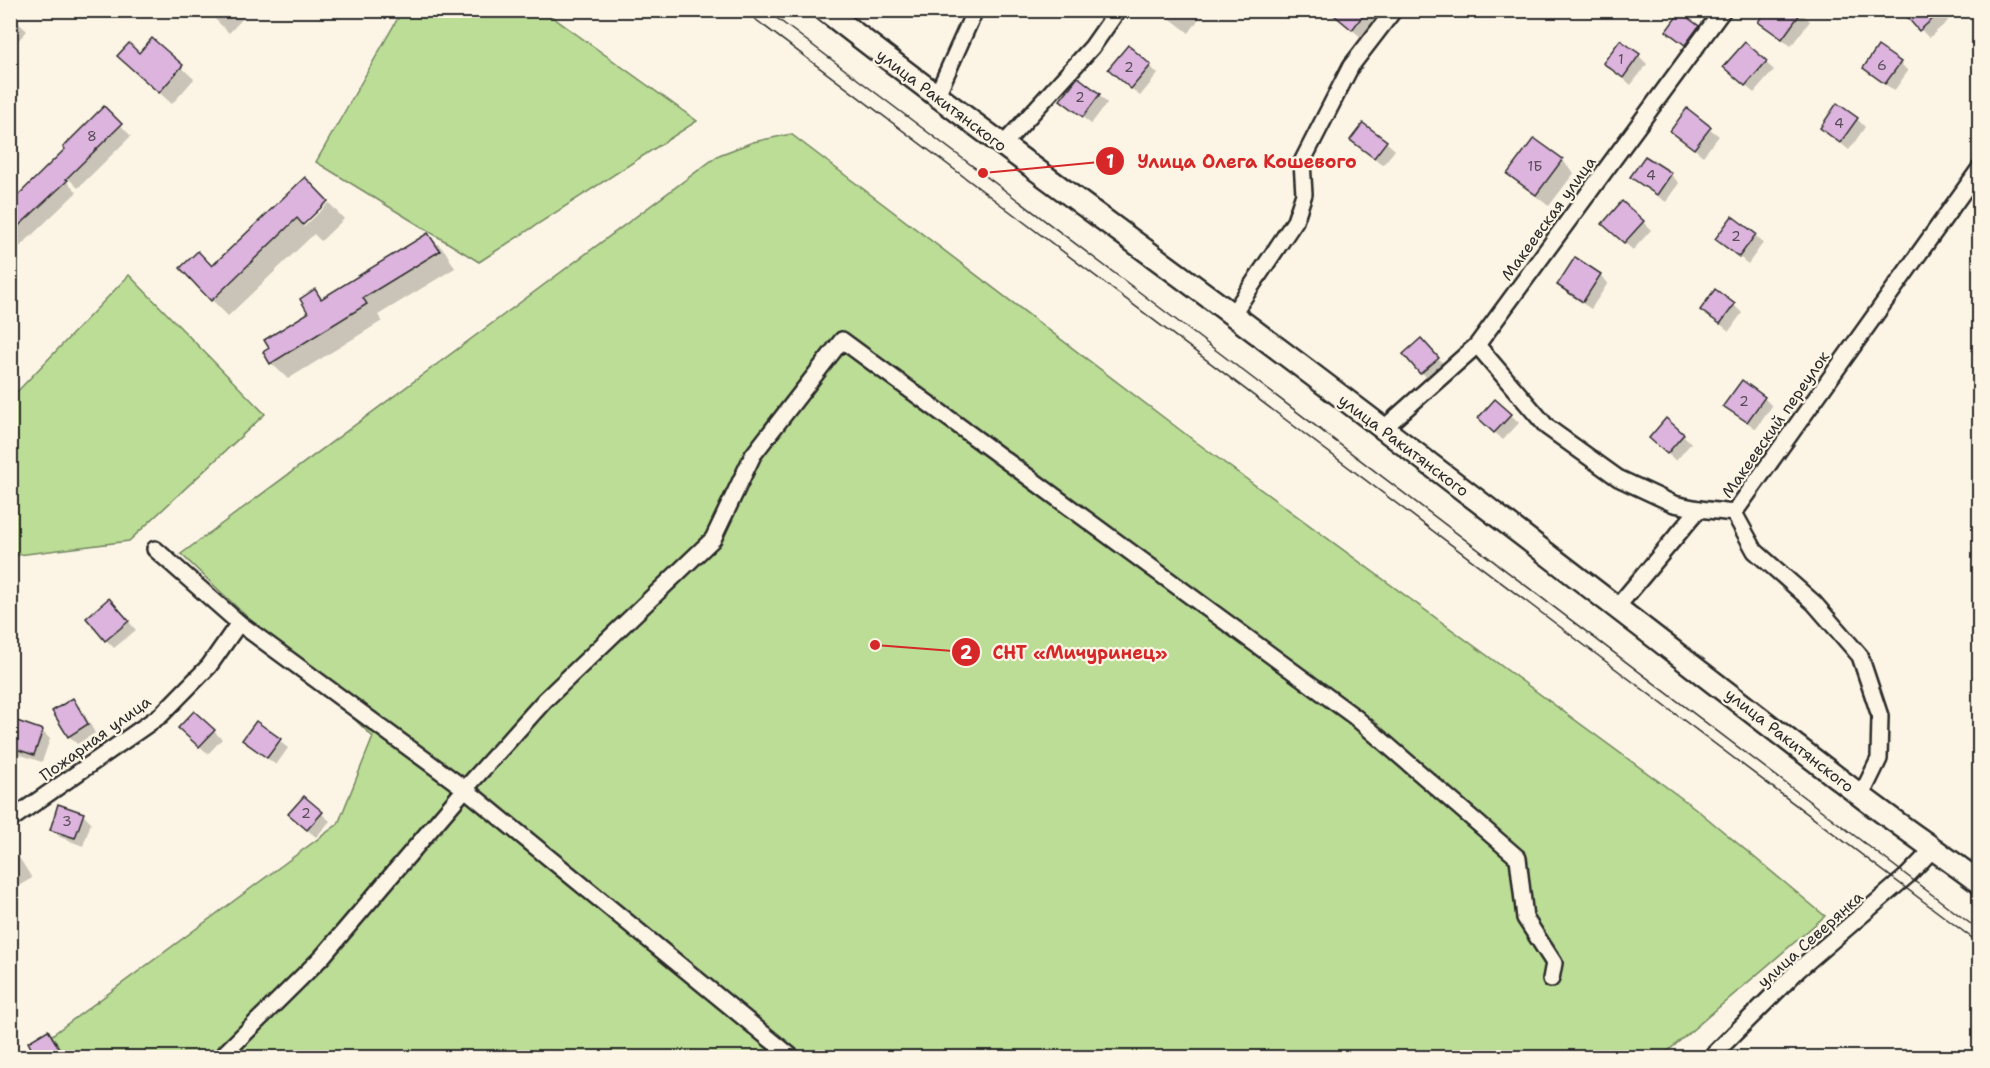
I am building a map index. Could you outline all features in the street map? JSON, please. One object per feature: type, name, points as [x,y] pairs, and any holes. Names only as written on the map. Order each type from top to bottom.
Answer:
[{"type":"main road","name":"улица Ракитянского","points":[[825,10],[1002,146],[1383,429],[1861,796],[1980,884]]},
{"type":"street","points":[[937,95],[975,10]]},
{"type":"street","points":[[1002,146],[1092,47],[1118,10]]},
{"type":"street","points":[[1232,315],[1295,221],[1304,194],[1302,162],[1351,66],[1394,10]]},
{"type":"street","name":"Макеевская улица","points":[[1383,429],[1477,345],[1723,10]]},
{"type":"street","name":"Макеевский переулок","points":[[1861,796],[1879,759],[1880,716],[1860,656],[1814,603],[1755,551],[1734,513],[1980,168]]},
{"type":"street","points":[[220,1058],[322,957],[465,789],[545,700],[713,539],[753,455],[842,340],[1355,717],[1518,858],[1526,918],[1554,963],[1551,979]]},
{"type":"street","points":[[1477,345],[1547,427],[1618,478],[1674,504],[1734,513]]},
{"type":"street","points":[[1617,607],[1699,509]]},
{"type":"street","points":[[155,549],[239,624],[465,789],[793,1058]]},
{"type":"street","name":"Пожарная улица","points":[[10,820],[161,715],[209,666],[239,624]]},
{"type":"street","name":"улица Северянка","points":[[1710,1058],[1800,969],[1907,876],[1934,848]]},
{"type":"green space","points":[[402,11],[544,11],[697,121],[479,262],[316,162]]},
{"type":"green space","points":[[791,134],[1192,439],[1695,808],[1825,916],[1661,1057],[21,1058],[338,824],[373,737],[181,554],[719,155],[753,142]]},
{"type":"green space","points":[[129,275],[265,414],[129,541],[11,556],[11,398]]},
{"type":"building","points":[[1328,10],[1367,10],[1352,30]]},
{"type":"building","points":[[1766,10],[1803,10],[1782,39],[1758,22]]},
{"type":"building","points":[[1901,10],[1943,10],[1919,31]]},
{"type":"building","points":[[1680,12],[1699,26],[1685,45],[1666,31]]},
{"type":"building","points":[[152,38],[183,65],[159,93],[117,56],[129,43],[139,53]]},
{"type":"building","points":[[1620,40],[1640,54],[1623,78],[1603,63]]},
{"type":"building","points":[[1745,42],[1767,61],[1745,86],[1723,67]]},
{"type":"building","points":[[1128,45],[1151,65],[1131,89],[1108,69]]},
{"type":"building","points":[[1878,46],[1901,62],[1885,84],[1863,68]]},
{"type":"building","points":[[1078,77],[1100,94],[1083,117],[1060,100]]},
{"type":"building","points":[[1837,103],[1858,118],[1840,143],[1820,128]]},
{"type":"building","points":[[104,106],[122,124],[66,179],[68,180],[10,234],[10,203],[65,149],[63,147]]},
{"type":"building","points":[[1687,108],[1711,127],[1694,149],[1670,131]]},
{"type":"building","points":[[1363,123],[1387,141],[1374,158],[1350,140]]},
{"type":"building","points":[[1534,138],[1563,159],[1536,195],[1507,174]]},
{"type":"building","points":[[1645,156],[1672,173],[1657,195],[1630,177]]},
{"type":"building","points":[[305,177],[328,201],[303,225],[297,218],[211,301],[180,268],[198,251],[212,266]]},
{"type":"building","points":[[1622,201],[1644,221],[1624,243],[1602,224]]},
{"type":"building","points":[[1732,216],[1756,234],[1739,257],[1715,239]]},
{"type":"building","points":[[428,233],[440,251],[363,298],[367,304],[270,364],[263,352],[269,348],[264,340],[308,313],[300,299],[315,289],[321,299]]},
{"type":"building","points":[[1575,257],[1601,274],[1583,302],[1557,285]]},
{"type":"building","points":[[1715,289],[1735,304],[1720,324],[1700,310]]},
{"type":"building","points":[[1421,338],[1439,358],[1420,374],[1403,354]]},
{"type":"building","points":[[1742,380],[1765,397],[1747,422],[1723,406]]},
{"type":"building","points":[[1495,399],[1512,414],[1494,433],[1478,418]]},
{"type":"building","points":[[1666,418],[1684,434],[1667,454],[1649,438]]},
{"type":"building","points":[[109,598],[129,621],[105,641],[86,618]]},
{"type":"building","points":[[73,698],[88,724],[68,737],[52,711]]},
{"type":"building","points":[[194,711],[215,730],[199,747],[178,728]]},
{"type":"building","points":[[17,721],[43,730],[34,755],[10,747],[10,740]]},
{"type":"building","points":[[256,721],[281,739],[267,758],[242,740]]},
{"type":"building","points":[[304,796],[323,812],[307,830],[288,814]]},
{"type":"building","points":[[58,804],[84,813],[75,838],[50,830]]},
{"type":"building","points":[[48,1030],[60,1050],[46,1058],[36,1058],[28,1042]]},
{"type":"tram line","points":[[743,10],[1980,944]]},
{"type":"tram line","points":[[766,10],[1980,931]]},
{"type":"place","name":"Улица Олега Кошевого","points":[[983,173]]},
{"type":"place","name":"СНТ «Мичуринец»","points":[[875,645]]}]
